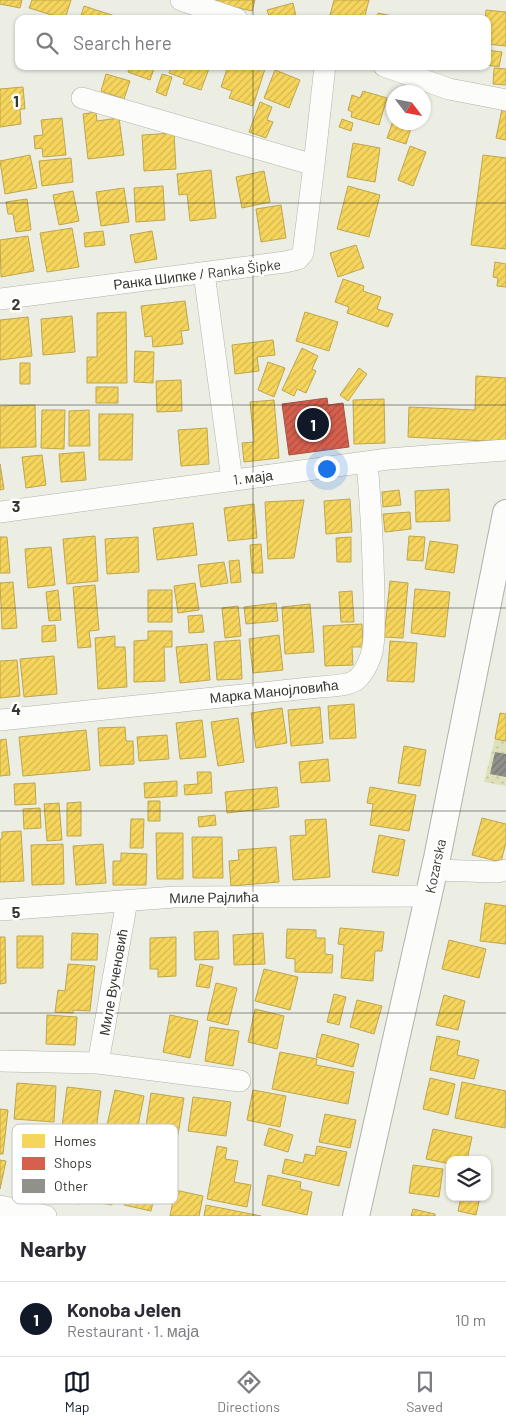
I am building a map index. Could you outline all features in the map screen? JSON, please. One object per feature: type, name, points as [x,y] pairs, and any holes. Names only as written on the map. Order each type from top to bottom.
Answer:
[{"type":"street","points":[[181,0],[225,15]]},
{"type":"street","name":"Ранка Шипке / Ranka Šipke","points":[[0,299],[298,259],[302,253],[325,70]]},
{"type":"street","points":[[395,70],[449,89],[506,100]]},
{"type":"street","points":[[82,98],[314,164]]},
{"type":"street","points":[[204,273],[232,480]]},
{"type":"street","name":"1. маја","points":[[0,512],[367,462],[463,452],[506,450]]},
{"type":"street","name":"Марка Манојловића","points":[[0,720],[319,687],[344,684],[356,680],[371,657],[373,644],[372,530],[367,462]]},
{"type":"street","name":"Kozarska","points":[[356,1216],[435,870],[506,513]]},
{"type":"street","points":[[435,870],[497,872],[506,870]]},
{"type":"street","name":"Миле Рајлића","points":[[0,910],[175,897],[429,896]]},
{"type":"street","name":"Миле Вученовић","points":[[98,1063],[126,901]]},
{"type":"street","points":[[0,1061],[98,1063],[240,1081]]},
{"type":"street","points":[[0,1206],[46,1216]]},
{"type":"green space","points":[[495,739],[506,741],[506,786],[484,782]]},
{"type":"building: Homes","points":[[0,0],[22,0],[20,8],[0,4]]},
{"type":"building: Homes","points":[[32,0],[71,0],[66,15],[52,15],[29,8]]},
{"type":"building: Homes","points":[[213,0],[255,0],[252,11],[212,2]]},
{"type":"building: Homes","points":[[334,0],[369,0],[365,15],[330,15]]},
{"type":"building: Homes","points":[[293,3],[296,15],[269,15],[267,10]]},
{"type":"building: Homes","points":[[84,6],[112,15],[81,15]]},
{"type":"building: Homes","points":[[486,10],[506,12],[506,46],[491,44],[491,15],[485,15]]},
{"type":"building: Homes","points":[[491,51],[502,52],[499,67],[491,66]]},
{"type":"building: Homes","points":[[494,68],[506,69],[506,85],[493,84]]},
{"type":"building: Homes","points":[[129,70],[154,70],[150,80],[128,72]]},
{"type":"building: Homes","points":[[170,70],[208,70],[201,90],[183,84],[185,79],[169,73]]},
{"type":"building: Homes","points":[[227,70],[265,70],[253,106],[229,98],[232,91],[221,87]]},
{"type":"building: Homes","points":[[275,70],[300,80],[289,108],[264,98]]},
{"type":"building: Homes","points":[[106,74],[130,81],[124,99],[101,91]]},
{"type":"building: Homes","points":[[162,74],[172,77],[166,96],[156,92]]},
{"type":"building: Homes","points":[[23,87],[25,109],[20,109],[21,124],[0,127],[0,89]]},
{"type":"building: Homes","points":[[363,91],[386,98],[379,125],[351,117],[352,112],[348,110],[352,95],[360,98]]},
{"type":"building: Homes","points":[[260,102],[272,107],[267,120],[273,122],[266,138],[249,132]]},
{"type":"building: Homes","points":[[502,109],[506,110],[506,140],[496,138]]},
{"type":"building: Homes","points":[[96,112],[97,121],[119,118],[124,155],[88,159],[83,114]]},
{"type":"building: Homes","points":[[62,118],[66,155],[43,157],[42,148],[35,149],[34,136],[43,135],[41,120]]},
{"type":"building: Homes","points":[[342,119],[353,123],[351,131],[339,127]]},
{"type":"building: Homes","points":[[390,130],[410,130],[406,144],[387,138]]},
{"type":"building: Homes","points":[[174,133],[176,169],[144,171],[142,135]]},
{"type":"building: Homes","points":[[353,143],[380,148],[375,182],[347,177]]},
{"type":"building: Homes","points":[[410,146],[426,152],[413,186],[398,180]]},
{"type":"building: Homes","points":[[30,155],[37,188],[5,194],[0,161]]},
{"type":"building: Homes","points":[[483,155],[506,158],[506,249],[471,245]]},
{"type":"building: Homes","points":[[71,158],[73,182],[42,186],[39,161]]},
{"type":"building: Homes","points":[[211,170],[216,218],[190,221],[187,194],[179,195],[177,174]]},
{"type":"building: Homes","points":[[264,171],[270,202],[242,208],[236,177]]},
{"type":"building: Homes","points":[[163,186],[165,220],[136,222],[134,188]]},
{"type":"building: Homes","points":[[348,186],[380,195],[369,237],[337,229]]},
{"type":"building: Homes","points":[[124,188],[129,222],[101,226],[96,192]]},
{"type":"building: Homes","points":[[73,191],[79,221],[59,225],[53,195]]},
{"type":"building: Homes","points":[[27,199],[31,230],[16,232],[13,214],[8,214],[6,202]]},
{"type":"building: Homes","points":[[281,205],[286,238],[261,242],[256,209]]},
{"type":"building: Homes","points":[[72,228],[79,267],[47,272],[40,233]]},
{"type":"building: Homes","points":[[103,231],[105,245],[85,247],[84,233]]},
{"type":"building: Homes","points":[[152,231],[157,259],[135,263],[130,235]]},
{"type":"building: Homes","points":[[28,236],[34,271],[1,277],[0,240]]},
{"type":"building: Homes","points":[[356,245],[364,268],[338,277],[330,253]]},
{"type":"building: Homes","points":[[495,262],[506,264],[506,287],[497,286],[498,278],[493,277]]},
{"type":"building: Homes","points":[[343,279],[364,286],[363,291],[381,297],[377,309],[393,314],[388,327],[347,313],[349,307],[335,302]]},
{"type":"building: Homes","points":[[185,301],[189,330],[181,331],[183,344],[153,347],[152,336],[145,337],[141,306]]},
{"type":"building: Homes","points":[[126,312],[127,383],[87,383],[87,357],[97,357],[97,313]]},
{"type":"building: Homes","points":[[305,312],[338,322],[329,351],[296,341]]},
{"type":"building: Homes","points":[[72,316],[75,352],[43,355],[41,319]]},
{"type":"building: Homes","points":[[28,317],[32,356],[0,360],[0,320]]},
{"type":"building: Homes","points":[[273,340],[275,355],[257,357],[259,371],[235,374],[232,345]]},
{"type":"building: Homes","points":[[302,348],[318,356],[312,369],[316,371],[306,393],[297,389],[294,396],[282,390]]},
{"type":"building: Homes","points":[[135,351],[154,352],[153,383],[134,382]]},
{"type":"building: Homes","points":[[268,362],[285,368],[274,397],[258,390]]},
{"type":"building: Homes","points":[[20,363],[30,363],[30,384],[20,384]]},
{"type":"building: Homes","points":[[359,368],[367,374],[348,401],[340,395]]},
{"type":"building: Homes","points":[[476,376],[506,378],[506,442],[408,437],[409,407],[475,410]]},
{"type":"building: Homes","points":[[181,380],[182,411],[157,412],[156,381]]},
{"type":"building: Homes","points":[[96,387],[118,387],[118,403],[96,403]]},
{"type":"building: Homes","points":[[384,399],[385,443],[354,444],[353,400]]},
{"type":"building: Homes","points":[[274,400],[279,458],[244,462],[242,443],[254,442],[250,402]]},
{"type":"building: Homes","points":[[35,405],[36,447],[0,448],[0,406]]},
{"type":"building: Homes","points":[[42,410],[65,410],[64,449],[41,448]]},
{"type":"building: Homes","points":[[89,410],[90,446],[69,446],[69,411]]},
{"type":"building: Homes","points":[[99,414],[133,414],[132,460],[99,460]]},
{"type":"building: Homes","points":[[207,428],[209,464],[181,466],[178,430]]},
{"type":"building: Homes","points":[[84,452],[86,480],[61,482],[59,454]]},
{"type":"building: Homes","points":[[42,455],[46,485],[26,488],[22,457]]},
{"type":"building: Homes","points":[[0,464],[4,489],[0,490]]},
{"type":"building: Homes","points":[[449,489],[450,521],[416,522],[415,491]]},
{"type":"building: Homes","points":[[399,490],[401,505],[383,507],[382,492]]},
{"type":"building: Homes","points":[[350,499],[352,532],[326,534],[324,501]]},
{"type":"building: Homes","points":[[304,500],[294,558],[268,559],[265,502]]},
{"type":"building: Homes","points":[[254,504],[257,538],[228,541],[224,508]]},
{"type":"building: Homes","points":[[410,512],[411,529],[385,532],[383,514]]},
{"type":"building: Homes","points":[[193,523],[197,555],[157,560],[153,528]]},
{"type":"building: Homes","points":[[95,536],[98,581],[67,584],[63,539]]},
{"type":"building: Homes","points":[[409,536],[425,537],[423,561],[407,560]]},
{"type":"building: Homes","points":[[0,537],[7,537],[10,573],[0,573]]},
{"type":"building: Homes","points":[[138,537],[139,572],[107,574],[105,539]]},
{"type":"building: Homes","points":[[351,537],[351,562],[337,562],[336,538]]},
{"type":"building: Homes","points":[[430,541],[458,545],[454,573],[425,569]]},
{"type":"building: Homes","points":[[261,544],[263,573],[252,573],[250,545]]},
{"type":"building: Homes","points":[[51,547],[55,585],[28,588],[25,549]]},
{"type":"building: Homes","points":[[239,560],[241,582],[231,583],[229,561]]},
{"type":"building: Homes","points":[[224,562],[228,583],[201,587],[198,565]]},
{"type":"building: Homes","points":[[390,581],[408,583],[403,638],[384,637]]},
{"type":"building: Homes","points":[[13,582],[17,628],[2,629],[0,583]]},
{"type":"building: Homes","points":[[195,583],[199,610],[178,613],[174,586]]},
{"type":"building: Homes","points":[[95,585],[99,630],[89,631],[91,647],[78,648],[73,587]]},
{"type":"building: Homes","points":[[415,589],[450,592],[445,637],[411,633]]},
{"type":"building: Homes","points":[[58,590],[61,620],[49,621],[46,592]]},
{"type":"building: Homes","points":[[148,590],[172,590],[172,622],[148,622]]},
{"type":"building: Homes","points":[[352,591],[354,622],[341,622],[339,592]]},
{"type":"building: Homes","points":[[276,603],[278,621],[246,624],[244,607]]},
{"type":"building: Homes","points":[[310,604],[314,652],[285,654],[282,607]]},
{"type":"building: Homes","points":[[238,606],[241,636],[225,638],[222,608]]},
{"type":"building: Homes","points":[[202,615],[204,632],[189,633],[188,616]]},
{"type":"building: Homes","points":[[362,624],[363,647],[352,647],[353,665],[325,666],[323,626]]},
{"type":"building: Homes","points":[[55,625],[56,641],[42,642],[42,626]]},
{"type":"building: Homes","points":[[148,631],[172,631],[172,647],[164,647],[165,681],[134,682],[134,641],[148,640]]},
{"type":"building: Homes","points":[[279,635],[283,670],[253,673],[249,639]]},
{"type":"building: Homes","points":[[115,636],[115,647],[125,647],[127,687],[98,689],[95,638]]},
{"type":"building: Homes","points":[[240,640],[242,679],[217,680],[214,642]]},
{"type":"building: Homes","points":[[390,641],[417,643],[414,682],[387,681]]},
{"type":"building: Homes","points":[[207,644],[210,680],[180,683],[176,647]]},
{"type":"building: Homes","points":[[54,656],[57,694],[24,697],[20,659]]},
{"type":"building: Homes","points":[[17,660],[20,696],[0,698],[0,661]]},
{"type":"building: Homes","points":[[354,704],[356,738],[330,739],[328,706]]},
{"type":"building: Homes","points":[[320,707],[323,743],[291,746],[288,710]]},
{"type":"building: Homes","points":[[282,708],[287,743],[256,748],[251,713]]},
{"type":"building: Homes","points":[[500,713],[506,714],[506,741],[495,739]]},
{"type":"building: Homes","points":[[238,718],[244,762],[218,766],[211,722]]},
{"type":"building: Homes","points":[[202,720],[206,757],[180,759],[176,723]]},
{"type":"building: Homes","points":[[125,727],[126,741],[133,741],[134,764],[100,766],[98,728]]},
{"type":"building: Homes","points":[[86,730],[90,770],[23,776],[19,737]]},
{"type":"building: Homes","points":[[167,735],[169,759],[139,761],[137,737]]},
{"type":"building: Homes","points":[[6,739],[10,775],[0,776],[0,740]]},
{"type":"building: Homes","points":[[404,746],[426,750],[420,786],[398,783]]},
{"type":"building: Homes","points":[[328,759],[330,781],[301,783],[299,762]]},
{"type":"building: Homes","points":[[197,772],[211,772],[212,793],[185,795],[184,785],[198,784]]},
{"type":"building: Homes","points":[[177,781],[177,796],[145,798],[144,783]]},
{"type":"building: Homes","points":[[35,783],[36,804],[15,805],[14,784]]},
{"type":"building: Homes","points":[[277,787],[279,807],[227,813],[225,792]]},
{"type":"building: Homes","points":[[370,787],[416,795],[409,831],[370,825],[373,804],[367,803]]},
{"type":"building: Homes","points":[[148,801],[160,801],[160,821],[148,821]]},
{"type":"building: Homes","points":[[81,802],[81,836],[67,836],[67,803]]},
{"type":"building: Homes","points":[[59,803],[62,840],[47,841],[44,804]]},
{"type":"building: Homes","points":[[40,808],[41,828],[24,829],[23,809]]},
{"type":"building: Homes","points":[[215,815],[216,825],[199,827],[198,817]]},
{"type":"building: Homes","points":[[482,818],[506,824],[506,842],[501,862],[472,855]]},
{"type":"building: Homes","points":[[131,819],[144,819],[143,848],[130,848]]},
{"type":"building: Homes","points":[[326,819],[330,877],[293,880],[290,836],[306,835],[305,820]]},
{"type":"building: Homes","points":[[21,831],[24,881],[0,882],[0,839],[2,839],[2,832]]},
{"type":"building: Homes","points":[[156,833],[183,833],[183,879],[157,879]]},
{"type":"building: Homes","points":[[379,835],[405,840],[398,876],[372,872]]},
{"type":"building: Homes","points":[[192,837],[222,837],[223,878],[193,878]]},
{"type":"building: Homes","points":[[63,844],[64,884],[32,885],[31,845]]},
{"type":"building: Homes","points":[[103,844],[106,883],[76,885],[73,846]]},
{"type":"building: Homes","points":[[276,847],[279,882],[231,886],[229,861],[239,860],[238,850]]},
{"type":"building: Homes","points":[[121,853],[147,854],[146,885],[113,885],[113,861],[121,861]]},
{"type":"building: Homes","points":[[485,903],[506,906],[506,944],[480,941]]},
{"type":"building: Homes","points":[[340,928],[384,932],[382,951],[375,951],[373,981],[341,978],[344,945],[338,944]]},
{"type":"building: Homes","points":[[287,929],[316,930],[316,938],[325,938],[325,954],[333,955],[332,973],[295,972],[295,959],[286,958]]},
{"type":"building: Homes","points":[[218,931],[219,959],[195,960],[194,932]]},
{"type":"building: Homes","points":[[72,933],[98,934],[97,960],[71,960]]},
{"type":"building: Homes","points":[[263,933],[265,964],[234,965],[233,935]]},
{"type":"building: Homes","points":[[17,936],[43,936],[43,968],[17,968]]},
{"type":"building: Homes","points":[[0,937],[5,937],[6,983],[0,984]]},
{"type":"building: Homes","points":[[176,937],[176,976],[158,977],[158,969],[150,969],[150,938]]},
{"type":"building: Homes","points":[[449,940],[486,949],[479,978],[442,969]]},
{"type":"building: Homes","points":[[68,964],[95,966],[90,1011],[73,1010],[73,1013],[55,1012],[58,990],[65,991]]},
{"type":"building: Homes","points":[[200,964],[213,967],[209,988],[196,986]]},
{"type":"building: Homes","points":[[264,969],[298,977],[290,1010],[255,1001]]},
{"type":"building: Homes","points":[[216,983],[237,988],[228,1025],[207,1020]]},
{"type":"building: Homes","points":[[334,994],[346,997],[339,1025],[327,1022]]},
{"type":"building: Homes","points":[[444,995],[465,1001],[458,1030],[436,1025]]},
{"type":"building: Homes","points":[[357,1000],[382,1006],[374,1034],[350,1027]]},
{"type":"building: Homes","points":[[255,1009],[284,1016],[277,1049],[248,1042]]},
{"type":"building: Homes","points":[[47,1015],[77,1017],[75,1045],[46,1044]]},
{"type":"building: Homes","points":[[170,1015],[198,1021],[190,1058],[163,1052]]},
{"type":"building: Homes","points":[[210,1027],[239,1031],[233,1066],[205,1061]]},
{"type":"building: Homes","points":[[322,1034],[359,1044],[353,1067],[316,1057]]},
{"type":"building: Homes","points":[[437,1036],[460,1041],[457,1055],[479,1060],[474,1079],[430,1070]]},
{"type":"building: Homes","points":[[280,1052],[317,1059],[316,1065],[354,1072],[348,1104],[272,1089]]},
{"type":"building: Homes","points":[[430,1078],[455,1084],[448,1115],[423,1109]]},
{"type":"building: Homes","points":[[462,1082],[506,1091],[505,1128],[455,1118]]},
{"type":"building: Homes","points":[[17,1083],[56,1086],[54,1122],[14,1119]]},
{"type":"building: Homes","points":[[67,1087],[101,1091],[97,1124],[62,1124]]},
{"type":"building: Homes","points":[[115,1090],[144,1096],[138,1124],[107,1124]]},
{"type":"building: Homes","points":[[253,1090],[286,1096],[280,1127],[247,1120]]},
{"type":"building: Homes","points":[[151,1093],[184,1098],[178,1135],[178,1124],[146,1124]]},
{"type":"building: Homes","points":[[193,1097],[231,1102],[226,1136],[188,1131]]},
{"type":"building: Homes","points":[[0,1109],[8,1110],[3,1154],[0,1154]]},
{"type":"building: Homes","points":[[325,1114],[356,1120],[350,1148],[319,1142]]},
{"type":"building: Homes","points":[[269,1128],[293,1135],[288,1152],[264,1145]]},
{"type":"building: Homes","points":[[433,1129],[472,1137],[468,1156],[446,1156],[446,1163],[426,1159]]},
{"type":"building: Homes","points":[[217,1146],[227,1148],[225,1159],[238,1161],[234,1182],[251,1185],[247,1207],[207,1199]]},
{"type":"building: Homes","points":[[317,1146],[347,1152],[339,1186],[282,1173],[285,1159],[303,1163],[305,1154],[315,1156]]},
{"type":"building: Homes","points":[[0,1160],[6,1161],[0,1189]]},
{"type":"building: Homes","points":[[413,1165],[443,1169],[439,1197],[409,1193]]},
{"type":"building: Homes","points":[[268,1175],[301,1182],[300,1189],[312,1192],[307,1215],[262,1205]]},
{"type":"building: Homes","points":[[178,1191],[203,1196],[199,1216],[170,1216],[172,1204],[178,1204]]},
{"type":"building: Homes","points":[[460,1201],[479,1201],[476,1215],[458,1211]]},
{"type":"building: Homes","points":[[124,1204],[153,1204],[151,1211]]},
{"type":"building: Homes","points":[[206,1205],[261,1216],[204,1216]]},
{"type":"building: Homes","points":[[413,1209],[435,1214],[435,1216],[411,1216]]},
{"type":"building: Shops","points":[[327,398],[328,405],[343,403],[349,447],[289,455],[282,404]]},
{"type":"building: Other","points":[[495,752],[506,754],[506,777],[490,774]]},
{"type":"place","name":"Konoba Jelen","points":[[313,424]]}]
